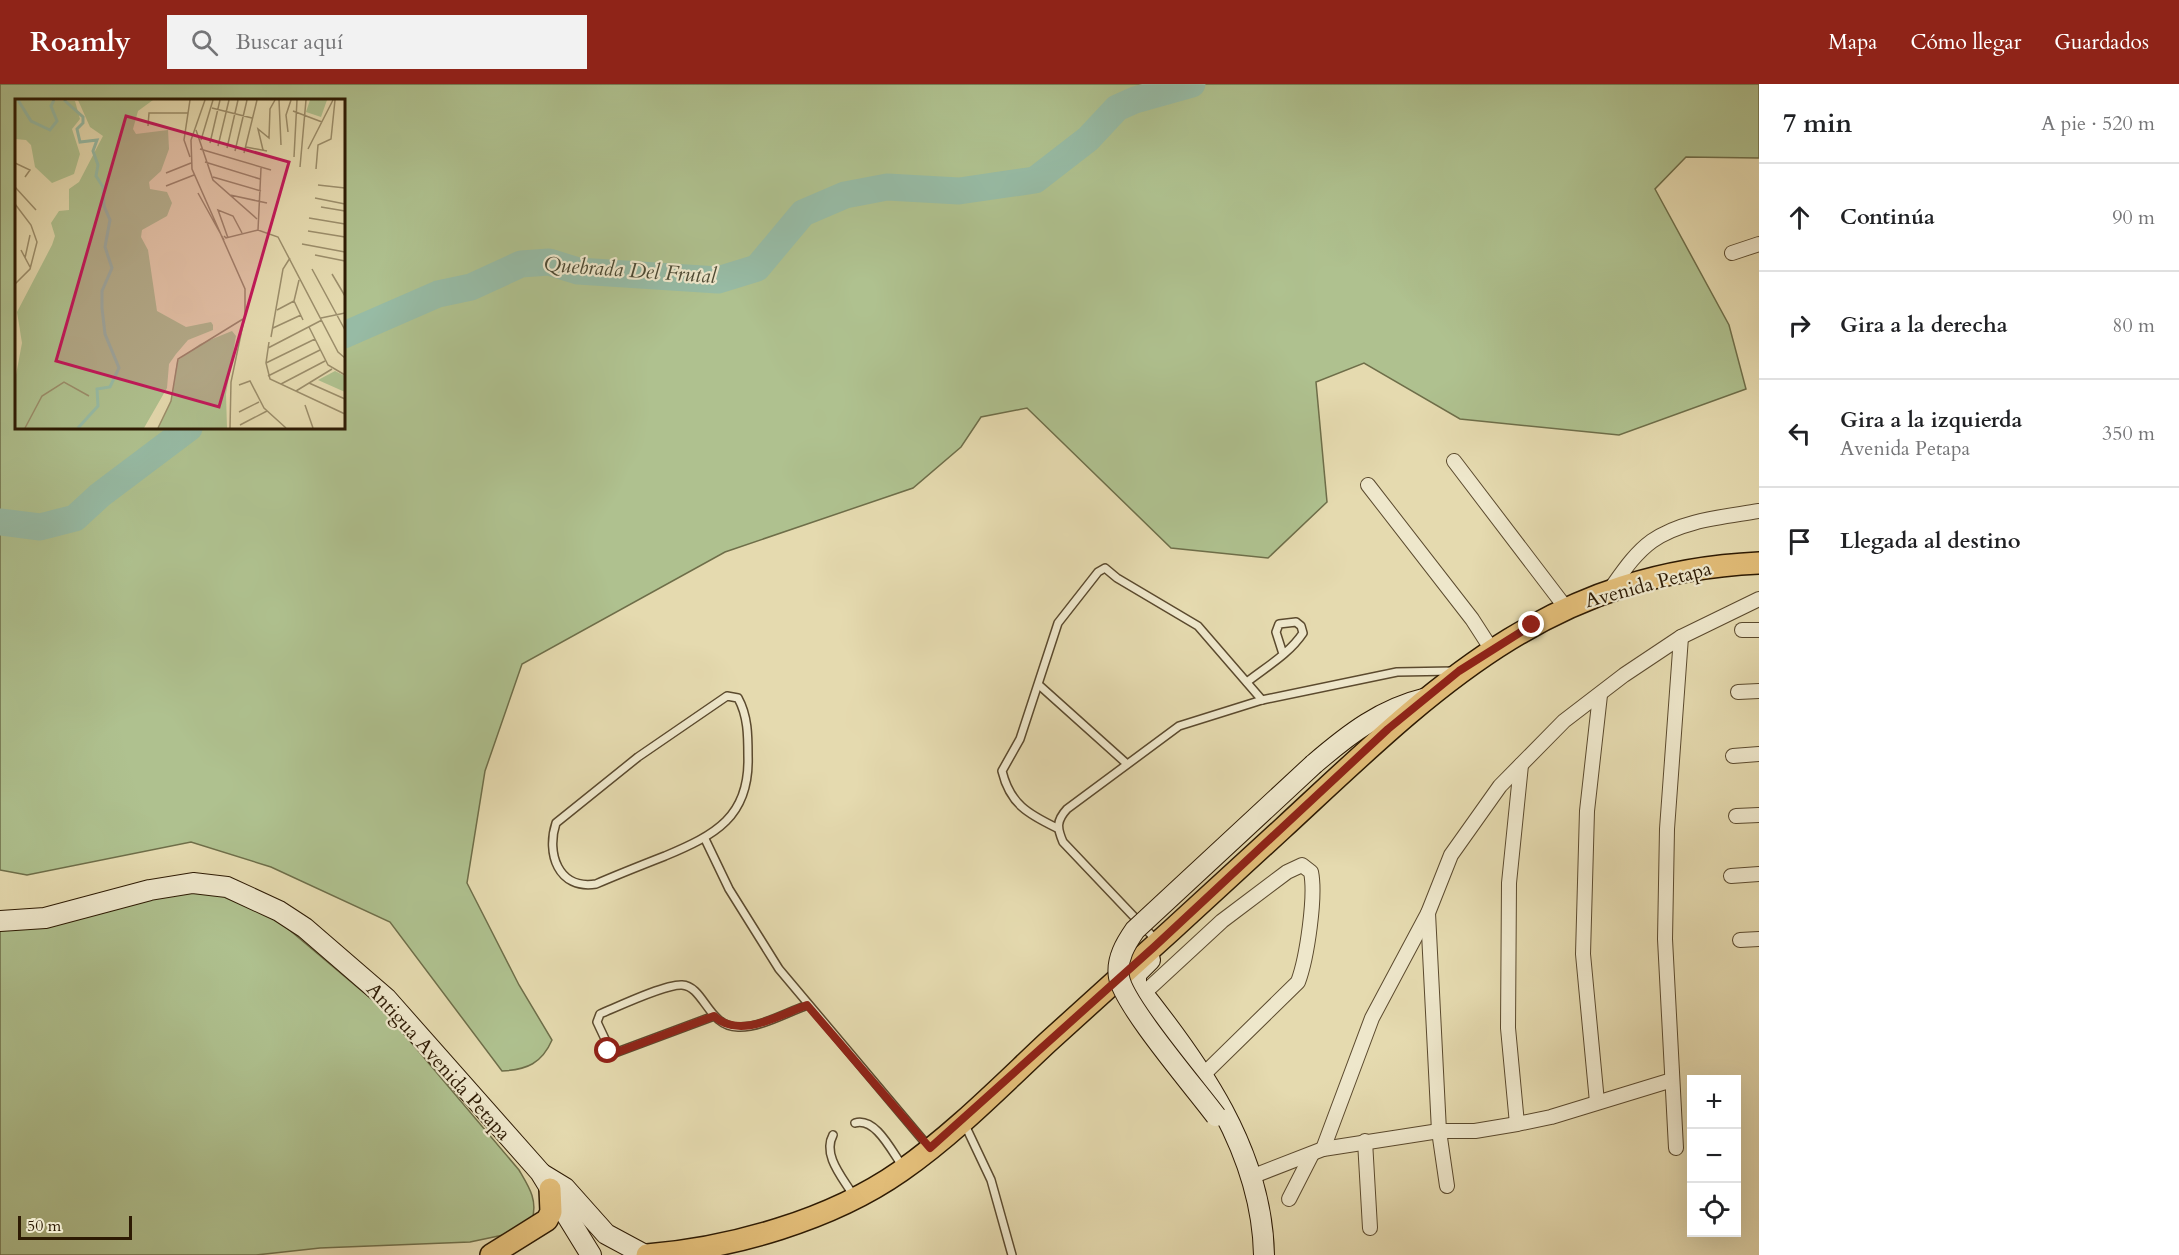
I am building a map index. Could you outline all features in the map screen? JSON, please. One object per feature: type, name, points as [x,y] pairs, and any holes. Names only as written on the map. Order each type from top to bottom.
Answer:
[{"type":"main road","name":"Avenida Petapa","points":[[646,1255],[717,1245],[790,1224],[855,1198],[904,1169],[963,1120],[1156,945],[1388,729],[1459,671],[1492,650],[1566,608],[1609,591],[1701,568],[1759,563]]},
{"type":"main road","points":[[1245,1156],[1129,1000],[1119,976],[1120,958],[1135,930],[1337,744],[1397,705],[1427,698]]},
{"type":"main road","name":"Antigua Avenida Petapa","points":[[0,921],[45,918],[150,890],[193,883],[227,887],[247,894],[305,928],[386,998],[545,1181],[591,1255]]},
{"type":"main road","points":[[1156,945],[1149,962],[1134,978],[1143,994],[1203,1075],[1229,1120],[1245,1156],[1251,1178],[1261,1221],[1264,1255]]},
{"type":"main road","points":[[491,1255],[547,1220],[551,1212],[545,1181]]},
{"type":"main road","name":"Antigua Avenida Petapa","points":[[545,1181],[565,1188],[612,1238],[646,1255]]},
{"type":"street","points":[[1732,253],[1759,244]]},
{"type":"street","points":[[1454,461],[1566,608]]},
{"type":"street","points":[[1368,485],[1472,619],[1492,650]]},
{"type":"street","points":[[1609,591],[1632,559],[1652,541],[1674,530],[1708,519],[1759,511]]},
{"type":"street","points":[[1289,1199],[1317,1151],[1371,1018],[1428,913],[1451,855],[1500,786],[1564,721],[1600,696],[1624,675],[1681,637],[1759,599]]},
{"type":"street","points":[[1742,630],[1759,630]]},
{"type":"street","points":[[1676,1148],[1665,917],[1667,829],[1681,637]]},
{"type":"street","points":[[1738,692],[1759,691]]},
{"type":"street","points":[[1597,1102],[1583,954],[1587,811],[1600,696]]},
{"type":"street","points":[[1732,756],[1759,754]]},
{"type":"street","points":[[1517,1124],[1508,1028],[1509,883],[1521,765]]},
{"type":"street","points":[[1736,816],[1759,815]]},
{"type":"street","points":[[1143,994],[1222,921],[1287,872],[1302,865],[1309,870],[1312,889],[1305,962],[1298,982],[1203,1075]]},
{"type":"street","points":[[1731,876],[1759,874]]},
{"type":"street","points":[[1428,913],[1439,1131],[1447,1186]]},
{"type":"street","points":[[1740,940],[1759,939]]},
{"type":"street","points":[[1251,1178],[1317,1151],[1365,1141],[1439,1131],[1475,1131],[1517,1124],[1551,1117],[1672,1080]]},
{"type":"street","points":[[1365,1141],[1370,1228]]},
{"type":"lane","points":[[1057,828],[1026,814],[1006,787],[1002,771],[1020,739],[1058,623],[1089,582],[1106,568],[1117,578],[1198,626],[1262,700]]},
{"type":"lane","points":[[1247,682],[1294,646],[1303,633],[1301,626],[1296,622],[1279,624],[1276,632],[1283,654]]},
{"type":"lane","points":[[1156,945],[1063,842],[1057,828],[1059,819],[1067,809],[1126,763],[1179,726],[1262,700],[1397,672],[1459,671]]},
{"type":"lane","points":[[1039,685],[1126,763]]},
{"type":"lane","points":[[727,696],[733,696],[741,703],[746,722],[747,784],[741,802],[724,823],[705,839],[588,885],[565,878],[556,866],[551,848],[556,823],[638,757],[709,706],[727,696]]},
{"type":"lane","points":[[705,839],[740,909],[779,969],[807,1005],[930,1148]]},
{"type":"lane","points":[[714,1016],[612,1054],[597,1022],[600,1014],[668,987],[683,985],[692,989],[723,1025],[741,1027],[807,1005]]},
{"type":"lane","points":[[963,1120],[991,1180],[1012,1255]]},
{"type":"lane","points":[[855,1123],[863,1121],[872,1125],[904,1169]]},
{"type":"lane","points":[[833,1135],[829,1146],[830,1156],[855,1198]]},
{"type":"green space","points":[[0,84],[1759,84],[1759,158],[1686,157],[1655,189],[1729,325],[1746,389],[1619,435],[1460,419],[1364,363],[1316,382],[1327,502],[1268,558],[1171,548],[1027,408],[981,417],[961,447],[913,488],[725,552],[522,664],[485,771],[467,883],[519,985],[552,1040],[548,1048],[533,1064],[502,1071],[390,922],[271,867],[191,842],[27,875],[0,870]]},
{"type":"green space","points":[[150,890],[247,894],[382,1008],[519,1170],[533,1200],[532,1220],[508,1234],[470,1242],[320,1248],[256,1255],[0,1255],[0,921]]},
{"type":"waterway","name":"Quebrada Del Frutal","points":[[345,335],[438,294],[471,287],[521,264],[549,262],[578,271],[718,280],[757,268],[803,213],[845,195],[887,187],[959,191],[1035,180],[1088,139],[1117,108],[1135,100],[1192,84]]},
{"type":"waterway","name":"Quebrada Del Frutal","points":[[0,522],[40,527],[75,518],[100,495],[188,429]]},
{"type":"route","points":[[608,1051],[612,1054],[714,1016],[723,1025],[741,1027],[756,1024],[807,1005],[930,1148],[1154,947],[1388,729],[1459,671],[1532,625]]}]
